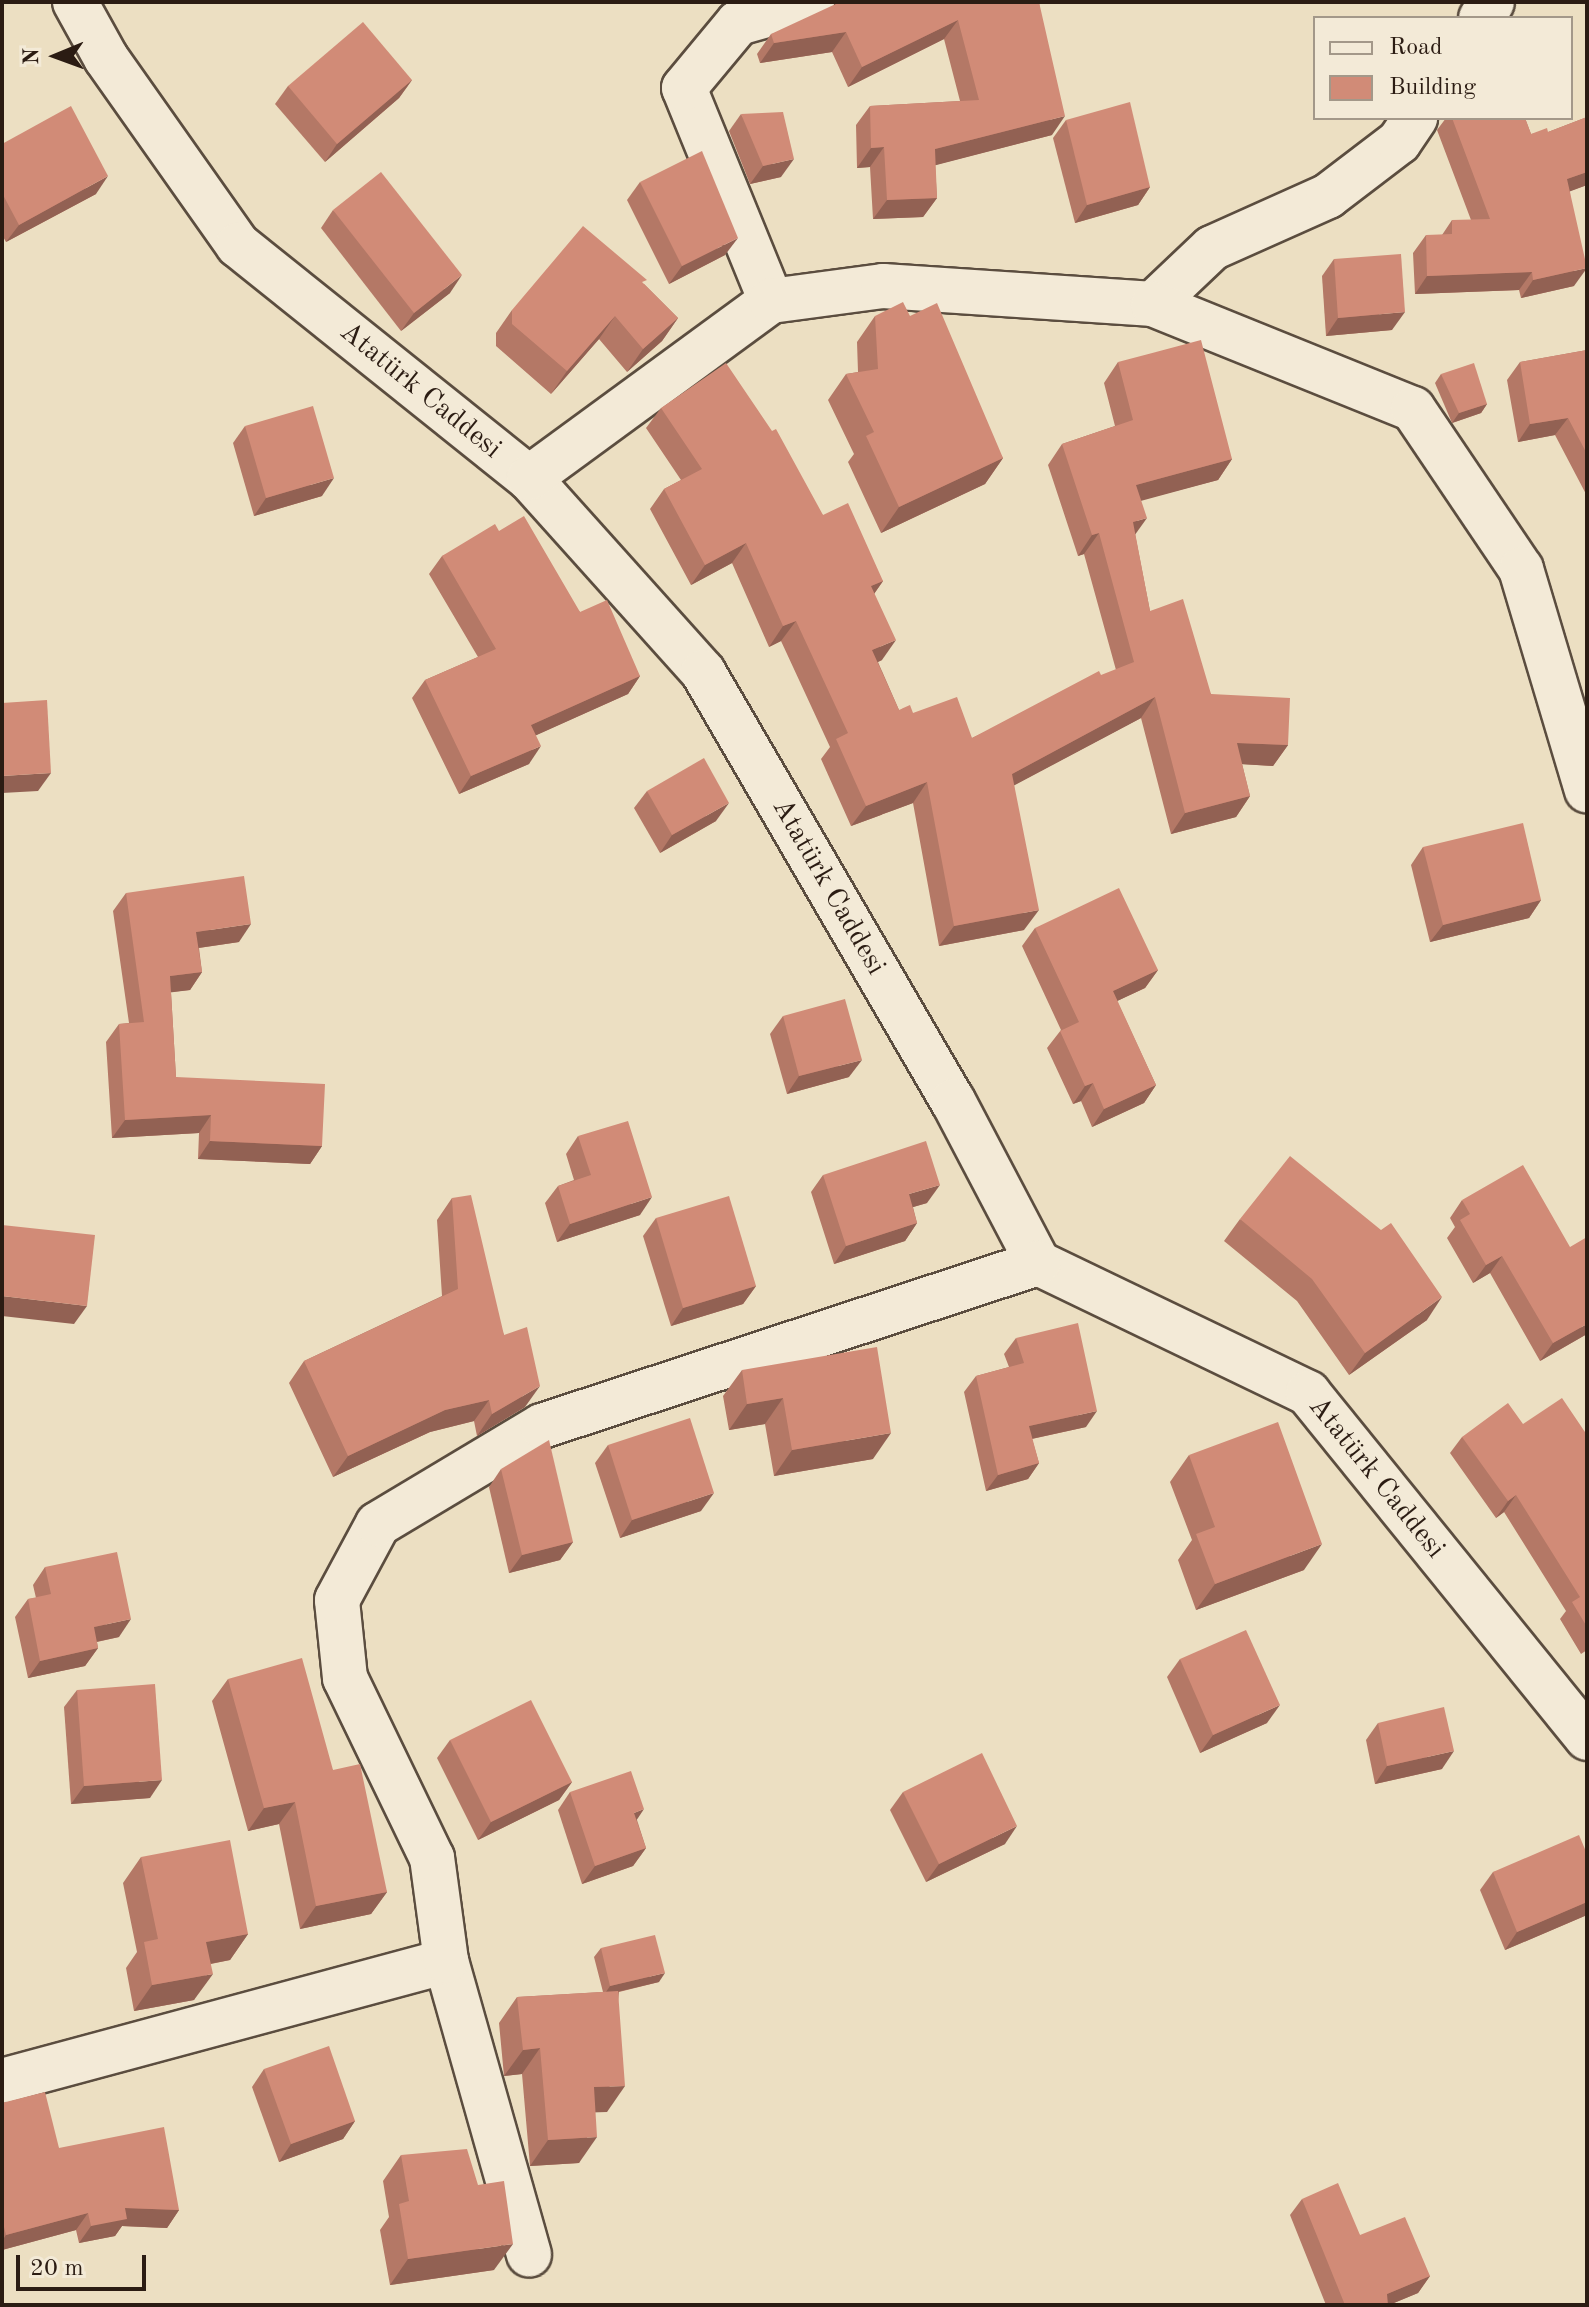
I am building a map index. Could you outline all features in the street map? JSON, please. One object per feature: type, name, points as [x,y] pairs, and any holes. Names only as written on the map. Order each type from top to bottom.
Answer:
[{"type":"street","name":"Atatürk Caddesi","points":[[75,2],[106,58],[238,245],[529,478],[703,672],[953,1101],[1038,1263],[1308,1393],[1587,1738]]},
{"type":"street","points":[[771,301],[684,88],[738,23],[812,2]]},
{"type":"street","points":[[1153,304],[1212,248],[1328,196],[1399,142],[1414,120]]},
{"type":"street","points":[[529,478],[771,301],[883,286],[1153,304],[1413,409],[1521,569],[1587,790]]},
{"type":"street","points":[[529,2255],[446,1961],[432,1858],[345,1678],[337,1600],[378,1524],[542,1426],[1038,1263]]},
{"type":"street","points":[[2,2081],[446,1961]]},
{"type":"building","points":[[840,2],[1039,2],[1065,116],[935,149],[937,198],[887,200],[884,147],[871,148],[870,106],[979,100],[958,20],[862,67],[846,32],[774,43],[771,34]]},
{"type":"building","points":[[363,22],[412,80],[337,144],[288,86]]},
{"type":"building","points":[[1130,102],[1150,187],[1087,205],[1066,120]]},
{"type":"building","points":[[71,106],[108,176],[19,225],[2,193],[2,144]]},
{"type":"building","points":[[783,112],[794,159],[763,166],[741,114]]},
{"type":"building","points":[[1587,117],[1587,172],[1567,179],[1587,268],[1533,280],[1532,272],[1427,276],[1426,235],[1452,234],[1452,220],[1490,219],[1453,120],[1526,120],[1531,134],[1547,128],[1548,132]]},
{"type":"building","points":[[702,151],[738,238],[682,266],[640,182]]},
{"type":"building","points":[[381,172],[462,275],[414,313],[333,210]]},
{"type":"building","points":[[583,226],[647,280],[642,282],[678,318],[643,349],[615,316],[567,371],[512,324],[512,310]]},
{"type":"building","points":[[1401,254],[1405,312],[1338,318],[1334,259]]},
{"type":"building","points":[[903,302],[910,316],[937,303],[1003,458],[899,507],[866,436],[874,432],[846,374],[878,369],[875,316]]},
{"type":"building","points":[[1201,340],[1232,459],[1136,485],[1147,518],[1133,522],[1150,611],[1183,599],[1211,694],[1290,698],[1288,745],[1237,743],[1250,796],[1185,813],[1155,697],[1012,774],[1039,910],[954,926],[927,782],[866,806],[836,739],[848,733],[796,621],[783,626],[746,543],[705,565],[664,489],[702,469],[661,408],[726,363],[772,431],[776,429],[823,515],[848,503],[883,581],[871,586],[896,640],[872,650],[899,710],[910,705],[913,713],[957,697],[972,738],[1099,671],[1101,675],[1134,662],[1099,533],[1092,535],[1062,444],[1133,420],[1118,362]]},
{"type":"building","points":[[1587,350],[1587,454],[1568,418],[1530,424],[1520,362]]},
{"type":"building","points":[[1474,363],[1487,404],[1459,413],[1441,374]]},
{"type":"building","points":[[313,406],[334,478],[266,498],[245,426]]},
{"type":"building","points":[[524,516],[580,612],[607,600],[640,676],[531,725],[541,746],[471,776],[425,680],[496,649],[442,556],[495,524],[499,531]]},
{"type":"building","points":[[47,700],[51,773],[2,776],[2,703]]},
{"type":"building","points":[[704,758],[729,803],[672,835],[647,791]]},
{"type":"building","points":[[1523,823],[1541,900],[1443,925],[1423,847]]},
{"type":"building","points":[[244,876],[251,924],[196,932],[202,972],[170,976],[176,1077],[325,1084],[322,1146],[210,1141],[211,1115],[125,1120],[119,1024],[144,1022],[126,893]]},
{"type":"building","points":[[1119,888],[1158,970],[1113,991],[1156,1085],[1104,1109],[1093,1083],[1085,1086],[1060,1031],[1079,1022],[1035,928]]},
{"type":"building","points":[[845,999],[862,1060],[799,1076],[783,1016]]},
{"type":"building","points":[[628,1121],[652,1197],[570,1224],[558,1186],[591,1175],[578,1136]]},
{"type":"building","points":[[926,1141],[940,1185],[909,1194],[917,1223],[846,1246],[823,1175]]},
{"type":"building","points":[[1290,1156],[1381,1230],[1391,1223],[1442,1297],[1365,1353],[1312,1279],[1240,1219]]},
{"type":"building","points":[[1523,1165],[1570,1247],[1587,1237],[1587,1324],[1553,1343],[1502,1256],[1486,1265],[1460,1220],[1470,1214],[1462,1200]]},
{"type":"building","points":[[471,1195],[504,1335],[527,1327],[540,1386],[492,1414],[489,1400],[445,1410],[348,1456],[304,1361],[458,1289],[452,1198]]},
{"type":"building","points":[[729,1196],[756,1286],[683,1308],[656,1218]]},
{"type":"building","points":[[2,1225],[95,1235],[87,1306],[2,1296]]},
{"type":"building","points":[[1078,1323],[1097,1411],[1029,1426],[1039,1463],[998,1475],[976,1376],[1024,1363],[1016,1338]]},
{"type":"building","points":[[877,1347],[891,1433],[792,1450],[783,1398],[747,1404],[742,1370]]},
{"type":"building","points":[[1562,1398],[1587,1435],[1587,1627],[1572,1602],[1580,1597],[1516,1495],[1508,1501],[1462,1437],[1508,1403],[1523,1424]]},
{"type":"building","points":[[690,1418],[714,1493],[632,1520],[608,1445]]},
{"type":"building","points":[[1278,1422],[1322,1544],[1215,1584],[1196,1534],[1215,1527],[1189,1455]]},
{"type":"building","points":[[549,1440],[573,1542],[522,1555],[501,1469]]},
{"type":"building","points":[[117,1552],[131,1619],[94,1627],[98,1648],[40,1661],[28,1599],[51,1594],[45,1567]]},
{"type":"building","points":[[1246,1630],[1280,1705],[1213,1735],[1180,1659]]},
{"type":"building","points":[[302,1658],[333,1770],[360,1764],[387,1892],[316,1906],[295,1802],[264,1808],[228,1679]]},
{"type":"building","points":[[155,1684],[162,1780],[84,1786],[77,1690]]},
{"type":"building","points":[[531,1700],[572,1782],[491,1822],[450,1740]]},
{"type":"building","points":[[1444,1707],[1454,1751],[1387,1766],[1378,1723]]},
{"type":"building","points":[[982,1753],[1017,1826],[939,1864],[903,1792]]},
{"type":"building","points":[[631,1771],[644,1809],[634,1813],[646,1848],[595,1866],[570,1792]]},
{"type":"building","points":[[1579,1835],[1587,1854],[1587,1902],[1517,1932],[1493,1872]]},
{"type":"building","points":[[230,1840],[248,1934],[206,1942],[213,1974],[152,1985],[144,1942],[158,1939],[141,1857]]},
{"type":"building","points":[[655,1935],[665,1973],[610,1986],[601,1948]]},
{"type":"building","points":[[618,1991],[625,2086],[594,2087],[597,2137],[548,2140],[540,2048],[523,2050],[517,1997]]},
{"type":"building","points":[[329,2046],[355,2121],[291,2144],[264,2069]]},
{"type":"building","points":[[45,2092],[59,2148],[164,2127],[179,2210],[125,2208],[127,2219],[91,2226],[88,2213],[6,2235],[2,2219],[2,2103]]},
{"type":"building","points":[[467,2149],[478,2185],[504,2181],[513,2244],[408,2259],[399,2204],[409,2201],[401,2155]]},
{"type":"building","points":[[1338,2183],[1360,2235],[1405,2217],[1430,2276],[1387,2294],[1388,2305],[1345,2305],[1302,2199]]}]
